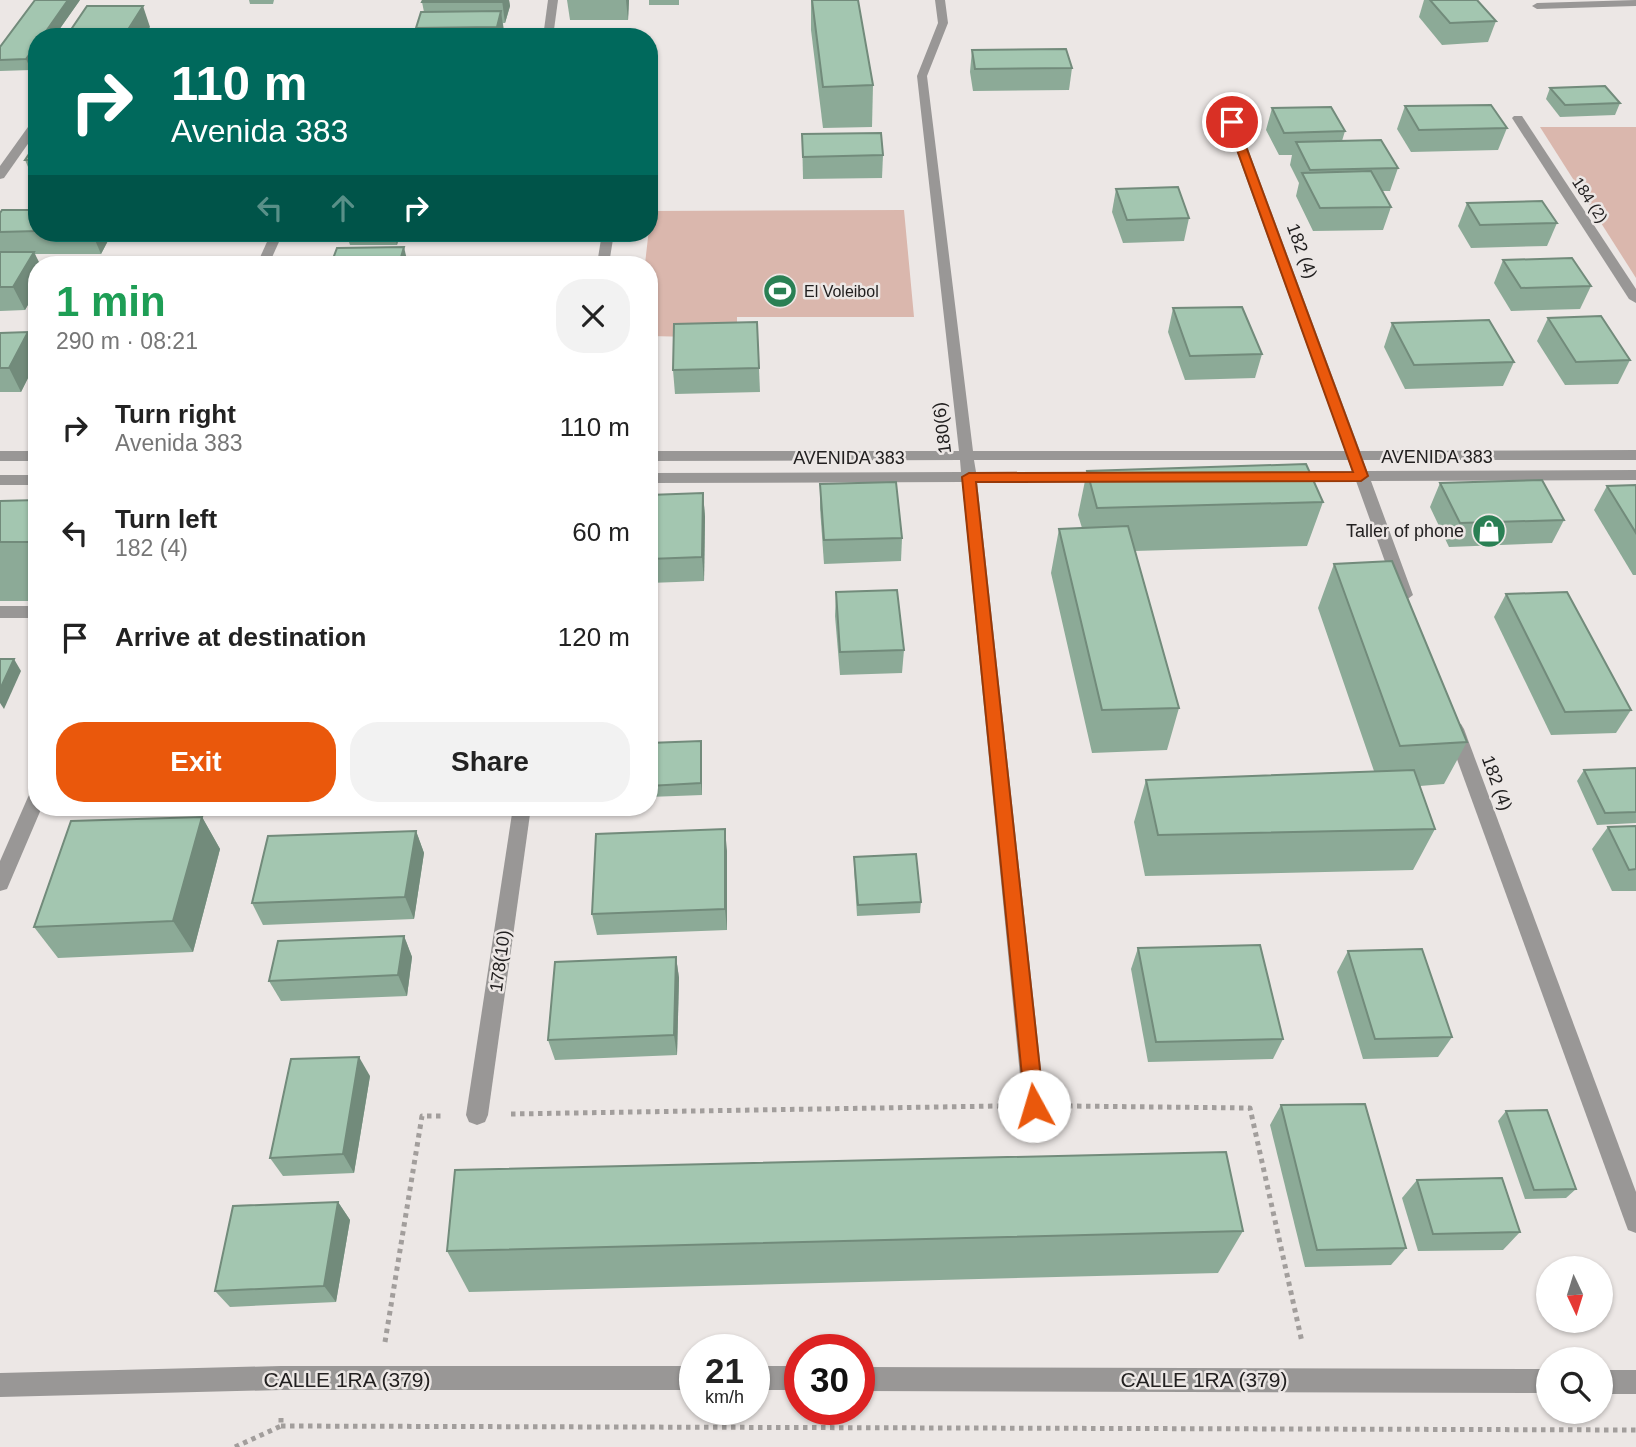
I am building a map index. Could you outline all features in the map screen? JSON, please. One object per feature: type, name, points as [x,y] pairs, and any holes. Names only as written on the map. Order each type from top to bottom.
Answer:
[{"type":"street","points":[[549,28],[553,0]]},
{"type":"street","name":"180(6)","points":[[940,0],[943,23],[922,76],[964,455],[969,477],[1034,1106]]},
{"type":"street","points":[[1538,6],[1636,3]]},
{"type":"street","name":"184 (2)","points":[[1518,118],[1636,299]]},
{"type":"street","name":"182 (4)","points":[[1232,122],[1410,607]]},
{"type":"street","points":[[0,175],[28,135]]},
{"type":"street","name":"AVENIDA 383","points":[[658,456],[1636,455]]},
{"type":"street","points":[[0,456],[28,456]]},
{"type":"street","name":"AVENIDA 383","points":[[1280,477],[1636,475]]},
{"type":"street","name":"AVENIDA 383","points":[[658,478],[1118,477]]},
{"type":"street","points":[[0,480],[28,480]]},
{"type":"street","points":[[0,612],[28,612]]},
{"type":"street","name":"182 (4)","points":[[1448,712],[1636,1222]]},
{"type":"street","points":[[0,883],[29,816]]},
{"type":"street","name":"178(10)","points":[[477,1115],[521,816]]},
{"type":"street","name":"CALLE 1RA (379)","points":[[0,1385],[282,1378],[679,1378]]},
{"type":"street","name":"CALLE 1RA (379)","points":[[875,1378],[1536,1381]]},
{"type":"street","points":[[1613,1382],[1636,1382]]},
{"type":"path","points":[[385,1339],[422,1116],[1034,1106],[1250,1108],[1311,1379]]},
{"type":"path","points":[[281,1426],[282,1378]]},
{"type":"path","points":[[235,1447],[281,1426],[1636,1430]]},
{"type":"shaded area","points":[[1540,127],[1636,127],[1636,278]]},
{"type":"shaded area","name":"El Voleibol","points":[[904,210],[914,317],[737,317],[737,338],[658,336],[658,256],[646,256],[647,242],[658,242],[658,211]]},
{"type":"building","points":[[35,0],[68,0],[48,28],[28,28],[26,59],[0,60],[0,47]]},
{"type":"building","points":[[502,0],[502,2],[422,2]]},
{"type":"building","points":[[812,0],[858,0],[873,85],[823,87]]},
{"type":"building","points":[[1430,0],[1477,0],[1496,21],[1450,23]]},
{"type":"building","points":[[87,6],[143,6],[129,28],[72,28]]},
{"type":"building","points":[[501,11],[497,27],[416,28],[421,12]]},
{"type":"building","points":[[1066,49],[1072,68],[975,69],[972,50]]},
{"type":"building","points":[[1605,86],[1620,103],[1565,105],[1550,88]]},
{"type":"building","points":[[1491,105],[1507,128],[1419,130],[1405,106]]},
{"type":"building","points":[[1331,107],[1345,131],[1284,133],[1272,108]]},
{"type":"building","points":[[881,133],[883,155],[803,157],[802,134]]},
{"type":"building","points":[[1381,140],[1398,168],[1310,170],[1296,142]]},
{"type":"building","points":[[1371,171],[1391,207],[1320,208],[1302,173]]},
{"type":"building","points":[[1178,187],[1189,218],[1127,220],[1116,189]]},
{"type":"building","points":[[1542,201],[1557,223],[1480,225],[1467,203]]},
{"type":"building","points":[[2,210],[28,210],[28,231],[0,232]]},
{"type":"building","points":[[404,247],[401,256],[334,256],[337,248]]},
{"type":"building","points":[[0,252],[34,252],[28,256],[28,262],[13,287],[0,287]]},
{"type":"building","points":[[1572,258],[1591,286],[1521,288],[1503,260]]},
{"type":"building","points":[[1242,307],[1262,354],[1190,356],[1173,308]]},
{"type":"building","points":[[1601,316],[1630,360],[1576,362],[1548,318]]},
{"type":"building","points":[[1489,320],[1514,362],[1414,365],[1392,323]]},
{"type":"building","points":[[757,322],[759,368],[673,370],[674,324]]},
{"type":"building","points":[[28,332],[9,368],[0,368],[0,333]]},
{"type":"building","points":[[1306,464],[1323,502],[1097,508],[1087,471]]},
{"type":"building","points":[[1542,480],[1564,520],[1460,523],[1440,483]]},
{"type":"building","points":[[896,482],[902,538],[824,540],[820,484]]},
{"type":"building","points":[[1636,485],[1636,533],[1607,486]]},
{"type":"building","points":[[703,493],[702,557],[658,559],[658,495]]},
{"type":"building","points":[[28,500],[28,542],[0,542],[0,501]]},
{"type":"building","points":[[1128,526],[1179,708],[1102,710],[1059,529]]},
{"type":"building","points":[[1392,561],[1467,742],[1400,746],[1334,564]]},
{"type":"building","points":[[897,590],[904,650],[840,652],[836,592]]},
{"type":"building","points":[[1567,592],[1631,710],[1565,712],[1506,594]]},
{"type":"building","points":[[0,659],[14,659],[0,689]]},
{"type":"building","points":[[701,741],[701,783],[658,785],[658,743]]},
{"type":"building","points":[[1636,768],[1636,812],[1605,813],[1584,770]]},
{"type":"building","points":[[1414,770],[1435,829],[1158,835],[1146,780]]},
{"type":"building","points":[[202,817],[173,921],[34,927],[71,821]]},
{"type":"building","points":[[1636,826],[1636,869],[1629,870],[1608,827]]},
{"type":"building","points":[[725,829],[725,909],[592,914],[596,834]]},
{"type":"building","points":[[416,831],[405,897],[252,903],[268,836]]},
{"type":"building","points":[[916,854],[921,902],[858,905],[854,857]]},
{"type":"building","points":[[404,936],[398,975],[269,981],[278,941]]},
{"type":"building","points":[[1260,945],[1283,1039],[1156,1042],[1138,948]]},
{"type":"building","points":[[1422,949],[1452,1037],[1375,1039],[1348,951]]},
{"type":"building","points":[[676,957],[674,1035],[548,1040],[555,962]]},
{"type":"building","points":[[359,1057],[343,1154],[270,1158],[291,1059]]},
{"type":"building","points":[[1365,1104],[1406,1248],[1317,1250],[1281,1105]]},
{"type":"building","points":[[1547,1110],[1576,1189],[1534,1190],[1506,1111]]},
{"type":"building","points":[[1226,1152],[1243,1231],[447,1251],[455,1170]]},
{"type":"building","points":[[1502,1178],[1520,1232],[1433,1234],[1417,1180]]},
{"type":"building","points":[[338,1202],[324,1286],[215,1291],[233,1206]]},
{"type":"place","name":"El Voleibol","points":[[780,291]]},
{"type":"place","name":"Taller of phone","points":[[1489,531]]},
{"type":"route","points":[[1034,1106],[969,477],[1361,476],[1232,122]]}]
